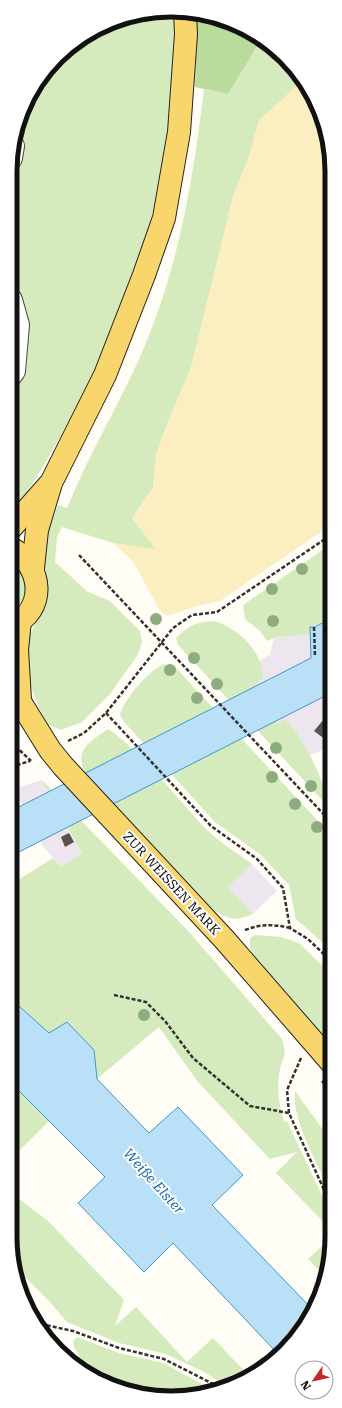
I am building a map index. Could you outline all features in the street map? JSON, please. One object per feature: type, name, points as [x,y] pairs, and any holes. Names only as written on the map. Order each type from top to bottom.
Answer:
[{"type":"main road","points":[[32,568],[37,530],[51,483],[105,375],[144,275],[164,218],[179,132],[186,34],[185,17]]},
{"type":"main road","points":[[17,521],[51,483]]},
{"type":"main road","name":"ZUR WEISSEN MARK","points":[[17,551],[32,568],[36,579],[37,591],[34,602],[28,612],[17,622]]},
{"type":"main road","name":"ZUR WEISSEN MARK","points":[[17,696],[50,750],[224,939],[325,1055]]},
{"type":"lane","points":[[17,321],[17,336]]},
{"type":"path","points":[[50,750],[84,733],[106,713],[173,628],[192,615],[218,612],[325,539]]},
{"type":"path","points":[[79,555],[162,641],[325,816]]},
{"type":"path","points":[[314,627],[314,657]]},
{"type":"path","points":[[106,713],[211,826],[257,859],[283,888],[290,928]]},
{"type":"path","points":[[224,939],[254,927],[275,925],[290,928],[308,939],[325,955]]},
{"type":"path","points":[[114,995],[146,1002],[165,1021],[193,1058],[250,1106],[289,1114]]},
{"type":"path","points":[[301,1056],[286,1090],[289,1114],[325,1192]]},
{"type":"path","points":[[44,1325],[73,1331],[119,1348],[164,1359],[214,1385]]},
{"type":"shaded area","points":[[310,634],[311,658],[289,669],[325,692],[325,748],[323,750],[305,757],[273,723],[255,687],[255,664],[270,654],[274,638]]},
{"type":"shaded area","points":[[42,780],[82,855],[61,867],[43,846],[17,795],[17,788]]},
{"type":"shaded area","points":[[252,864],[277,891],[253,914],[228,887]]},
{"type":"green space","points":[[174,17],[174,69],[170,124],[161,179],[147,233],[130,286],[110,338],[86,388],[37,477],[17,506],[17,370],[22,309],[17,298],[17,175],[22,131],[25,121],[43,85],[55,69],[69,55],[85,43],[121,25],[151,18]]},
{"type":"green space","points":[[197,19],[221,25],[258,44],[228,94],[195,87]]},
{"type":"green space","points":[[258,44],[273,55],[287,69],[302,90],[247,162],[233,197],[191,368],[167,424],[156,456],[153,488],[132,518],[157,550],[113,543],[62,527],[57,537],[55,562],[88,592],[110,601],[140,631],[142,643],[137,656],[110,694],[82,722],[61,730],[49,725],[40,710],[25,672],[26,643],[47,595],[47,578],[43,561],[49,530],[58,505],[67,508],[84,470],[140,357],[153,325],[174,259],[182,226],[195,158],[204,89],[228,94]]},
{"type":"green space","points":[[325,548],[325,621],[310,627],[310,634],[274,638],[267,641],[260,631],[245,619],[243,605]]},
{"type":"green space","points":[[17,568],[22,574],[26,588],[25,595],[17,609]]},
{"type":"green space","points":[[214,621],[223,624],[240,635],[254,650],[262,668],[263,678],[257,683],[257,687],[276,722],[281,722],[284,719],[288,721],[301,739],[317,769],[325,790],[325,802],[178,645],[176,638],[189,627],[202,622]]},
{"type":"green space","points":[[164,664],[175,667],[325,829],[325,945],[296,919],[289,885],[261,855],[215,822],[124,722],[120,715],[126,701],[151,672]]},
{"type":"green space","points":[[108,729],[134,750],[211,834],[252,864],[228,887],[253,914],[236,919],[222,915],[211,909],[88,778],[81,761],[84,749],[94,739]]},
{"type":"green space","points":[[42,780],[190,933],[282,1039],[285,1052],[280,1069],[278,1089],[282,1115],[284,1122],[287,1121],[325,1202],[325,1224],[276,1173],[297,1152],[270,1159],[198,1082],[159,1027],[97,1079],[94,1050],[67,1023],[49,1033],[17,1004],[17,881],[53,858],[61,867],[82,854]]},
{"type":"green space","points":[[255,935],[281,937],[299,943],[325,968],[325,1040],[258,962],[250,949],[250,938]]},
{"type":"green space","points":[[17,1089],[49,1121],[17,1153]]},
{"type":"green space","points":[[295,1091],[325,1133],[325,1181],[301,1129],[295,1102]]},
{"type":"green space","points":[[17,1197],[48,1221],[124,1300],[115,1326],[136,1307],[187,1362],[213,1338],[245,1372],[221,1383],[204,1372],[166,1354],[119,1343],[67,1322],[50,1302],[22,1275],[18,1257]]},
{"type":"green space","points":[[325,1243],[321,1272],[308,1259]]},
{"type":"green space","points":[[77,1337],[119,1353],[163,1363],[207,1387],[181,1391],[161,1391],[121,1383],[84,1364],[74,1347],[73,1341]]},
{"type":"sand","points":[[298,84],[317,121],[324,151],[325,529],[220,601],[190,608],[168,616],[160,611],[132,560],[113,543],[156,549],[132,518],[153,488],[156,456],[167,424],[191,368],[233,197],[247,162],[259,120]]},
{"type":"water","points":[[325,622],[325,696],[17,853],[17,808],[311,658],[310,627],[314,627]]},
{"type":"water","name":"Weiße Elster","points":[[17,1004],[49,1033],[67,1022],[94,1050],[97,1079],[149,1133],[178,1107],[243,1175],[212,1205],[309,1306],[299,1323],[287,1339],[275,1351],[173,1243],[144,1272],[78,1203],[105,1177],[17,1089]]},
{"type":"building","points":[[324,719],[325,720],[325,739],[314,731]]},
{"type":"building","points":[[69,833],[74,842],[65,847],[61,837]]}]
